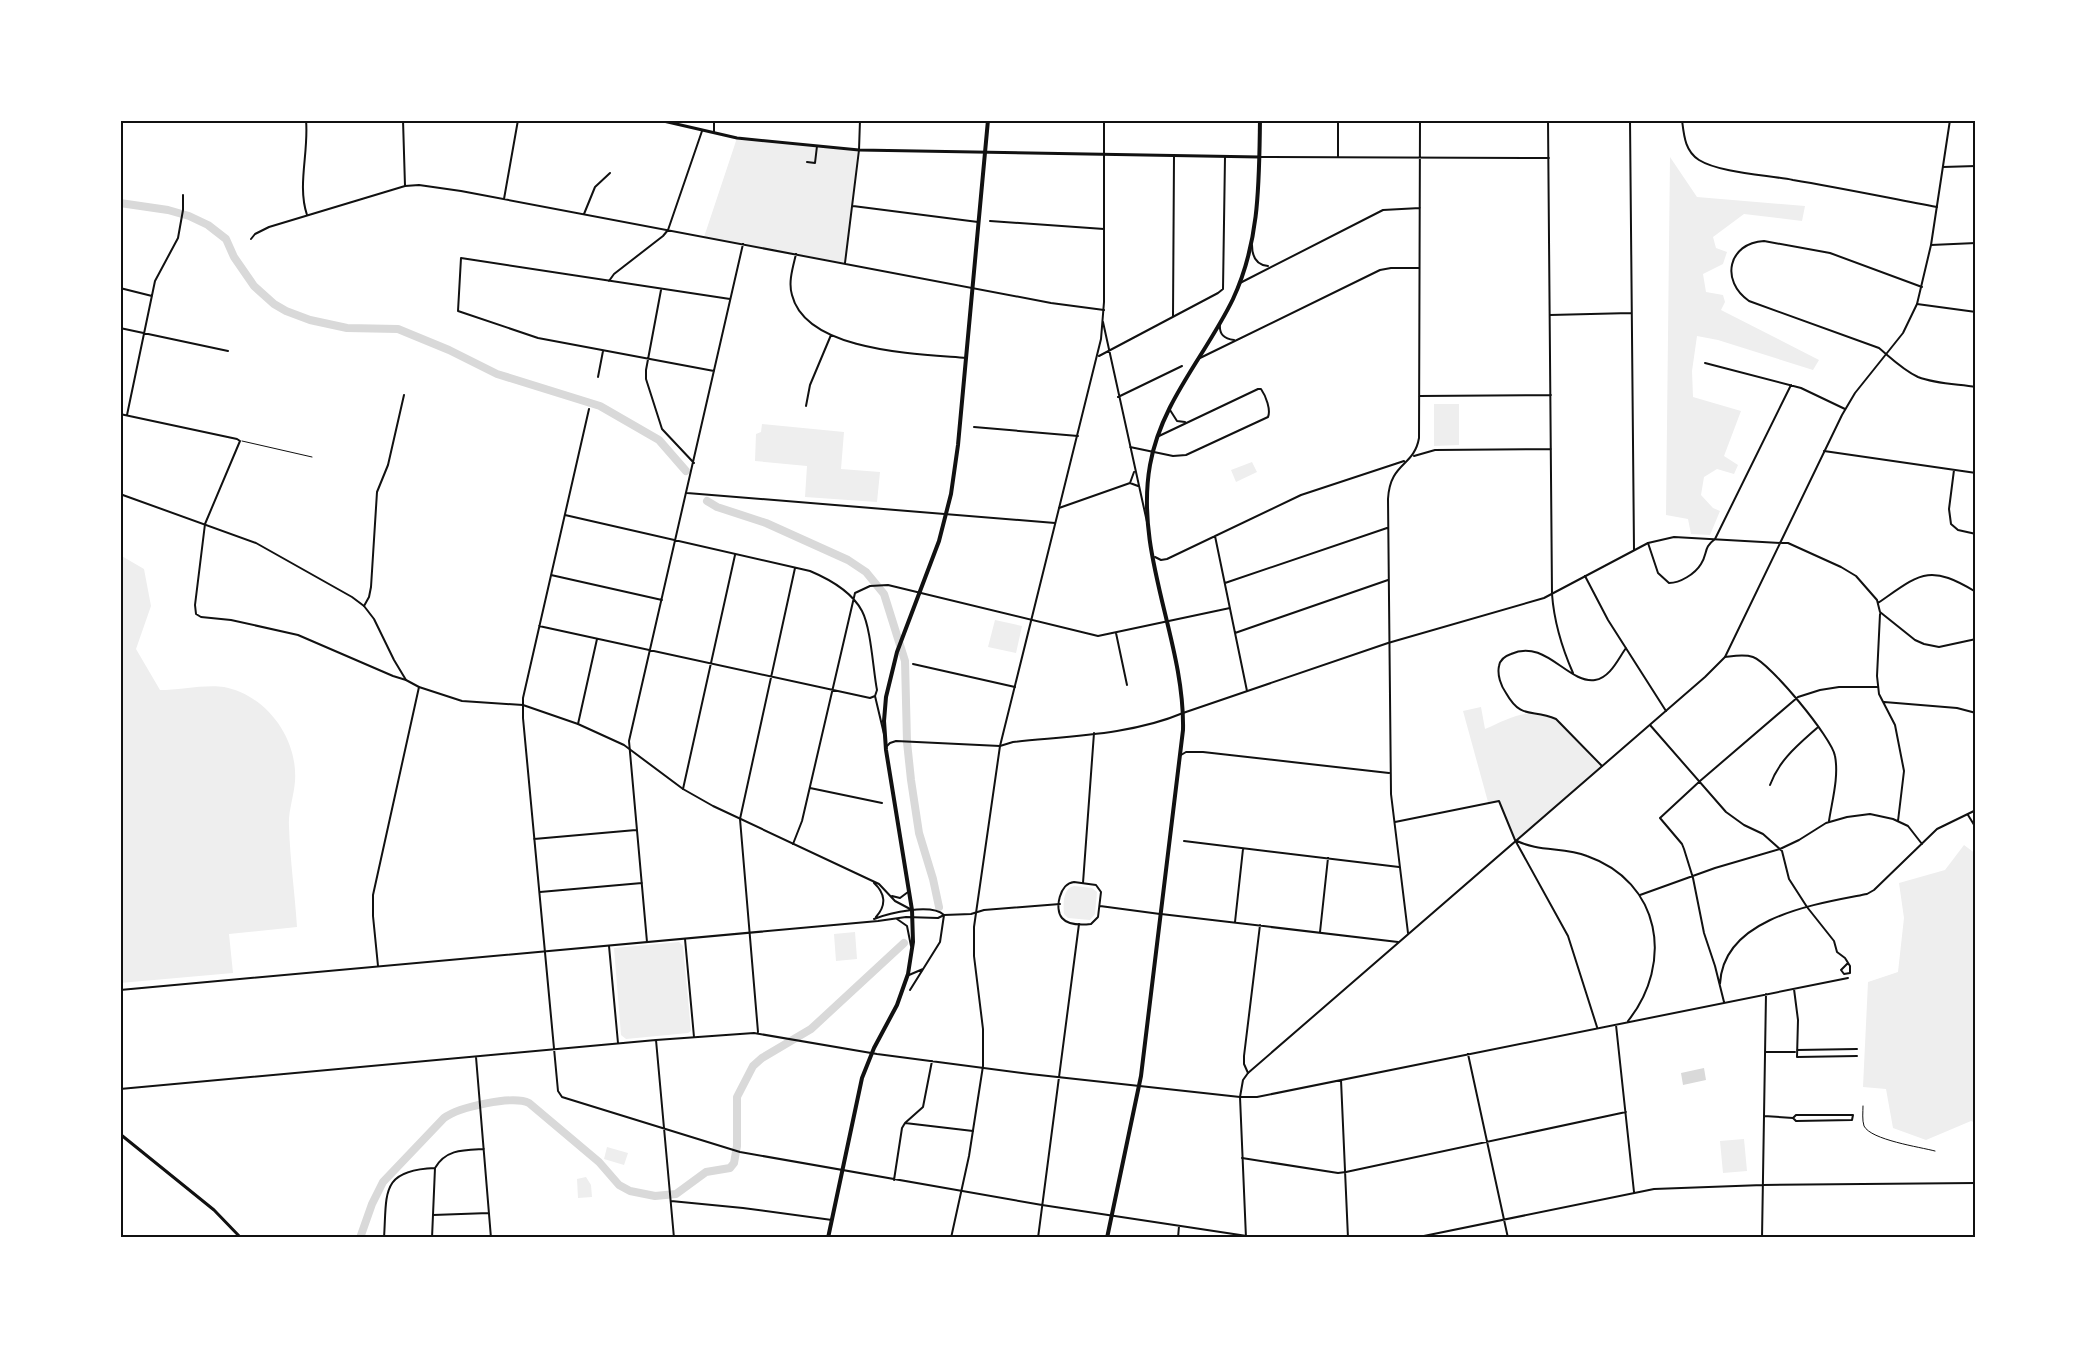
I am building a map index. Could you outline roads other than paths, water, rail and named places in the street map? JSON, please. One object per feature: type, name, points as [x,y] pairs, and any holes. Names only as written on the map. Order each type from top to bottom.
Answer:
[{"type":"highway","points":[[828,1238],[860,1086],[872,1053],[897,1005],[907,978],[912,950],[913,917],[886,748],[884,721],[888,681],[902,638],[934,557],[946,514],[956,461],[988,120]]},
{"type":"highway","points":[[1107,1238],[1139,1086],[1181,755],[1183,713],[1147,525],[1146,492],[1157,437],[1171,405],[1222,320],[1240,283],[1252,244],[1258,203],[1260,120]]},
{"type":"main road","points":[[659,120],[748,139],[859,150],[1259,157]]},
{"type":"main road","points":[[120,1134],[214,1210],[241,1238]]},
{"type":"street","points":[[306,120],[307,135],[302,192],[307,215]]},
{"type":"street","points":[[403,120],[405,186]]},
{"type":"street","points":[[504,199],[518,120]]},
{"type":"street","points":[[714,120],[714,133]]},
{"type":"street","points":[[845,263],[859,150],[860,120]]},
{"type":"street","points":[[951,1238],[962,1192],[983,1066],[981,1010],[973,945],[1000,746],[1099,356],[1104,310],[1104,120]]},
{"type":"street","points":[[1338,120],[1338,157]]},
{"type":"street","points":[[1408,933],[1390,773],[1388,528],[1389,484],[1398,468],[1415,453],[1418,446],[1420,120]]},
{"type":"street","points":[[1548,120],[1552,594],[1564,654],[1573,672]]},
{"type":"street","points":[[1630,120],[1634,550]]},
{"type":"street","points":[[1682,120],[1688,148],[1706,163],[1738,171],[1937,207]]},
{"type":"street","points":[[1246,1237],[1240,1097],[1248,1073],[1708,675],[1725,657],[1845,409],[1910,320],[1922,287],[1931,245],[1950,120]]},
{"type":"street","points":[[609,281],[614,274],[668,230],[702,130]]},
{"type":"street","points":[[807,162],[815,162],[817,146]]},
{"type":"street","points":[[1173,316],[1174,156]]},
{"type":"street","points":[[1099,356],[1223,289],[1225,156]]},
{"type":"street","points":[[1259,157],[1549,158]]},
{"type":"street","points":[[1943,166],[1976,166]]},
{"type":"street","points":[[584,214],[595,187],[610,173]]},
{"type":"street","points":[[250,240],[261,230],[307,215],[405,186],[419,185],[796,253],[1051,303],[1104,310]]},
{"type":"street","points":[[127,416],[152,296],[159,272],[178,238],[183,195]]},
{"type":"street","points":[[853,206],[979,222]]},
{"type":"street","points":[[1240,283],[1383,210],[1420,208]]},
{"type":"street","points":[[990,221],[1104,229]]},
{"type":"street","points":[[1922,287],[1830,253],[1764,241],[1755,242],[1738,252],[1731,268],[1732,278],[1742,296],[1749,301],[1870,344],[1918,377],[1976,387]]},
{"type":"street","points":[[1931,245],[1976,243]]},
{"type":"street","points":[[646,942],[629,741],[743,244]]},
{"type":"street","points":[[1252,244],[1255,259],[1265,266],[1271,266]]},
{"type":"street","points":[[796,253],[791,281],[794,303],[804,317],[831,335],[882,350],[966,358]]},
{"type":"street","points":[[714,371],[531,336],[458,312],[460,258],[730,299]]},
{"type":"street","points":[[1198,360],[1380,270],[1420,268]]},
{"type":"street","points":[[120,288],[152,296]]},
{"type":"street","points":[[661,289],[646,379],[660,425],[694,463]]},
{"type":"street","points":[[1917,303],[1976,312]]},
{"type":"street","points":[[1550,315],[1632,313]]},
{"type":"street","points":[[1222,320],[1220,327],[1223,337],[1236,340]]},
{"type":"street","points":[[1103,322],[1147,525]]},
{"type":"street","points":[[120,328],[228,351]]},
{"type":"street","points":[[806,406],[810,386],[831,335]]},
{"type":"street","points":[[597,378],[603,350]]},
{"type":"street","points":[[1705,363],[1791,385],[1845,409]]},
{"type":"street","points":[[1118,397],[1182,366]]},
{"type":"street","points":[[1648,543],[1658,573],[1669,583],[1676,583],[1699,568],[1703,562],[1707,545],[1715,539],[1791,385]]},
{"type":"street","points":[[1130,447],[1173,456],[1186,455],[1269,416],[1264,392],[1260,389],[1157,437]]},
{"type":"street","points":[[364,606],[371,587],[377,492],[388,465],[404,395]]},
{"type":"street","points":[[1419,396],[1551,395]]},
{"type":"street","points":[[1171,405],[1171,413],[1177,421],[1190,420]]},
{"type":"street","points":[[589,410],[523,696],[558,1091],[563,1098],[733,1151],[962,1192],[1260,1238]]},
{"type":"street","points":[[120,414],[240,441],[205,524],[195,605],[196,614],[201,617],[231,620],[298,635],[419,687],[462,701],[523,705],[578,724],[624,745],[683,789],[740,819],[882,886],[898,902],[912,910]]},
{"type":"street","points":[[974,427],[1078,436]]},
{"type":"street","points":[[1152,553],[1159,560],[1167,559],[1301,495],[1367,472],[1396,465],[1423,452],[1551,449]]},
{"type":"street","points":[[1824,452],[1976,473]]},
{"type":"street","points":[[1130,483],[1134,469]]},
{"type":"street","points":[[1954,470],[1949,509],[1950,522],[1959,530],[1976,534]]},
{"type":"street","points":[[1059,508],[1130,483],[1138,486]]},
{"type":"street","points":[[687,493],[1056,523]]},
{"type":"street","points":[[120,494],[256,543],[364,606],[374,619],[406,680]]},
{"type":"street","points":[[565,515],[795,568],[823,576],[836,584],[861,610],[865,621],[877,690],[875,696],[885,738]]},
{"type":"street","points":[[1225,582],[1388,528]]},
{"type":"street","points":[[1215,536],[1247,691]]},
{"type":"street","points":[[886,748],[891,742],[902,741],[1000,746],[1013,742],[1094,733],[1150,723],[1388,643],[1552,594],[1648,543],[1674,537],[1788,543],[1849,572],[1878,603],[1880,612],[1877,676],[1879,694],[1895,725],[1904,771],[1898,821]]},
{"type":"street","points":[[683,789],[735,554]]},
{"type":"street","points":[[759,1033],[740,819],[795,568]]},
{"type":"street","points":[[1878,603],[1908,583],[1931,574],[1942,576],[1976,592]]},
{"type":"street","points":[[551,575],[662,600]]},
{"type":"street","points":[[1586,576],[1598,603],[1666,711]]},
{"type":"street","points":[[1235,633],[1388,580]]},
{"type":"street","points":[[793,844],[802,821],[855,593],[873,585],[881,585],[1096,636],[1230,608]]},
{"type":"street","points":[[1880,612],[1908,635],[1924,644],[1939,647],[1976,639]]},
{"type":"street","points":[[539,626],[870,698],[875,696]]},
{"type":"street","points":[[1116,633],[1127,685]]},
{"type":"street","points":[[578,724],[597,639]]},
{"type":"street","points":[[1602,766],[1556,718],[1528,713],[1516,707],[1503,689],[1498,671],[1499,665],[1504,657],[1519,651],[1536,652],[1587,680],[1607,675],[1626,648]]},
{"type":"street","points":[[1725,657],[1744,655],[1759,660],[1796,699],[1833,750],[1836,775],[1829,821]]},
{"type":"street","points":[[913,664],[1015,687]]},
{"type":"street","points":[[378,966],[372,916],[373,896],[419,687]]},
{"type":"street","points":[[1724,1002],[1704,933],[1693,878],[1682,844],[1660,818],[1796,699],[1806,693],[1839,687],[1878,687]]},
{"type":"street","points":[[1884,702],[1957,708],[1976,713]]},
{"type":"street","points":[[1650,725],[1726,812],[1744,825],[1763,834],[1780,849],[1789,879],[1807,907],[1834,941],[1837,952],[1848,963]]},
{"type":"street","points":[[1770,785],[1774,773],[1788,754],[1818,727]]},
{"type":"street","points":[[1083,883],[1094,733]]},
{"type":"street","points":[[1181,755],[1186,752],[1203,752],[1390,773]]},
{"type":"street","points":[[810,788],[882,803]]},
{"type":"street","points":[[1395,822],[1499,801],[1515,840],[1568,936],[1598,1027]]},
{"type":"street","points":[[1720,990],[1724,961],[1736,944],[1761,926],[1775,917],[1807,907],[1867,894],[1941,827],[1976,810]]},
{"type":"street","points":[[1641,896],[1715,868],[1780,849],[1829,821],[1870,814],[1908,826],[1922,844]]},
{"type":"street","points":[[1968,815],[1976,828]]},
{"type":"street","points":[[534,839],[636,830]]},
{"type":"street","points":[[1515,840],[1527,846],[1578,853],[1597,860],[1615,870],[1641,896],[1654,933],[1656,950],[1654,969],[1642,1002],[1627,1022]]},
{"type":"street","points":[[1184,842],[1400,867]]},
{"type":"street","points":[[1235,922],[1243,849]]},
{"type":"street","points":[[1320,932],[1328,858]]},
{"type":"street","points":[[871,882],[880,890],[884,899],[881,912],[872,921]]},
{"type":"street","points":[[1071,882],[1083,883],[1096,885],[1100,889],[1100,906],[1095,922],[1088,925],[1068,922],[1062,919],[1060,914],[1062,889],[1071,882]]},
{"type":"street","points":[[539,892],[642,883]]},
{"type":"street","points":[[890,894],[896,898],[902,897],[907,894],[909,888]]},
{"type":"street","points":[[120,990],[913,917],[938,918],[944,915],[984,910],[1060,904]]},
{"type":"street","points":[[1100,906],[1398,942]]},
{"type":"street","points":[[872,921],[883,916],[912,910],[938,911],[944,915]]},
{"type":"street","points":[[910,990],[941,938],[944,915]]},
{"type":"street","points":[[891,919],[901,921],[907,926],[912,950]]},
{"type":"street","points":[[1038,1238],[1078,924]]},
{"type":"street","points":[[1248,1073],[1244,1064],[1244,1056],[1260,925]]},
{"type":"street","points":[[685,939],[694,1037]]},
{"type":"street","points":[[609,946],[618,1043]]},
{"type":"street","points":[[907,978],[911,973],[925,967]]},
{"type":"street","points":[[120,1089],[618,1043],[759,1033],[872,1053],[1030,1074],[1240,1097],[1264,1096],[1848,978]]},
{"type":"street","points":[[1794,989],[1798,1020],[1797,1053]]},
{"type":"street","points":[[1762,1238],[1766,994]]},
{"type":"street","points":[[1616,1024],[1634,1192]]},
{"type":"street","points":[[656,1040],[674,1238]]},
{"type":"street","points":[[1797,1053],[1857,1049]]},
{"type":"street","points":[[1765,1052],[1857,1056]]},
{"type":"street","points":[[1468,1054],[1508,1238]]},
{"type":"street","points":[[476,1057],[491,1238]]},
{"type":"street","points":[[894,1180],[902,1128],[923,1107],[932,1060]]},
{"type":"street","points":[[1341,1080],[1348,1238]]},
{"type":"street","points":[[1242,1158],[1338,1173],[1626,1112]]},
{"type":"street","points":[[1764,1116],[1792,1118],[1796,1121],[1852,1120],[1853,1115],[1796,1115],[1792,1118]]},
{"type":"street","points":[[905,1123],[973,1131]]},
{"type":"street","points":[[432,1238],[435,1168],[439,1161],[447,1154],[457,1151],[484,1149]]},
{"type":"street","points":[[384,1238],[387,1195],[392,1181],[408,1170],[435,1168]]},
{"type":"street","points":[[1413,1238],[1634,1192],[1674,1188],[1976,1183]]},
{"type":"street","points":[[670,1199],[832,1220]]},
{"type":"street","points":[[433,1215],[489,1213]]},
{"type":"street","points":[[1178,1238],[1179,1226]]},
{"type":"lane","points":[[240,441],[312,457]]},
{"type":"lane","points":[[1863,1106],[1864,1126],[1870,1132],[1908,1145],[1935,1151]]},
{"type":"waterway","points":[[120,203],[168,210],[208,225],[226,239],[234,257],[254,286],[274,304],[286,311],[310,320],[347,328],[398,329],[449,350],[497,374],[600,406],[659,440],[686,471]]},
{"type":"waterway","points":[[707,501],[717,507],[766,523],[848,560],[866,572],[884,594],[905,661],[907,742],[911,780],[919,833],[939,907]]},
{"type":"waterway","points":[[360,1238],[372,1204],[383,1182],[444,1118],[461,1110],[486,1103],[511,1100],[529,1103],[599,1162],[619,1185],[630,1191],[655,1196],[676,1194],[706,1172],[730,1168],[734,1163],[737,1146],[737,1097],[753,1066],[762,1058],[811,1029],[904,943]]}]
